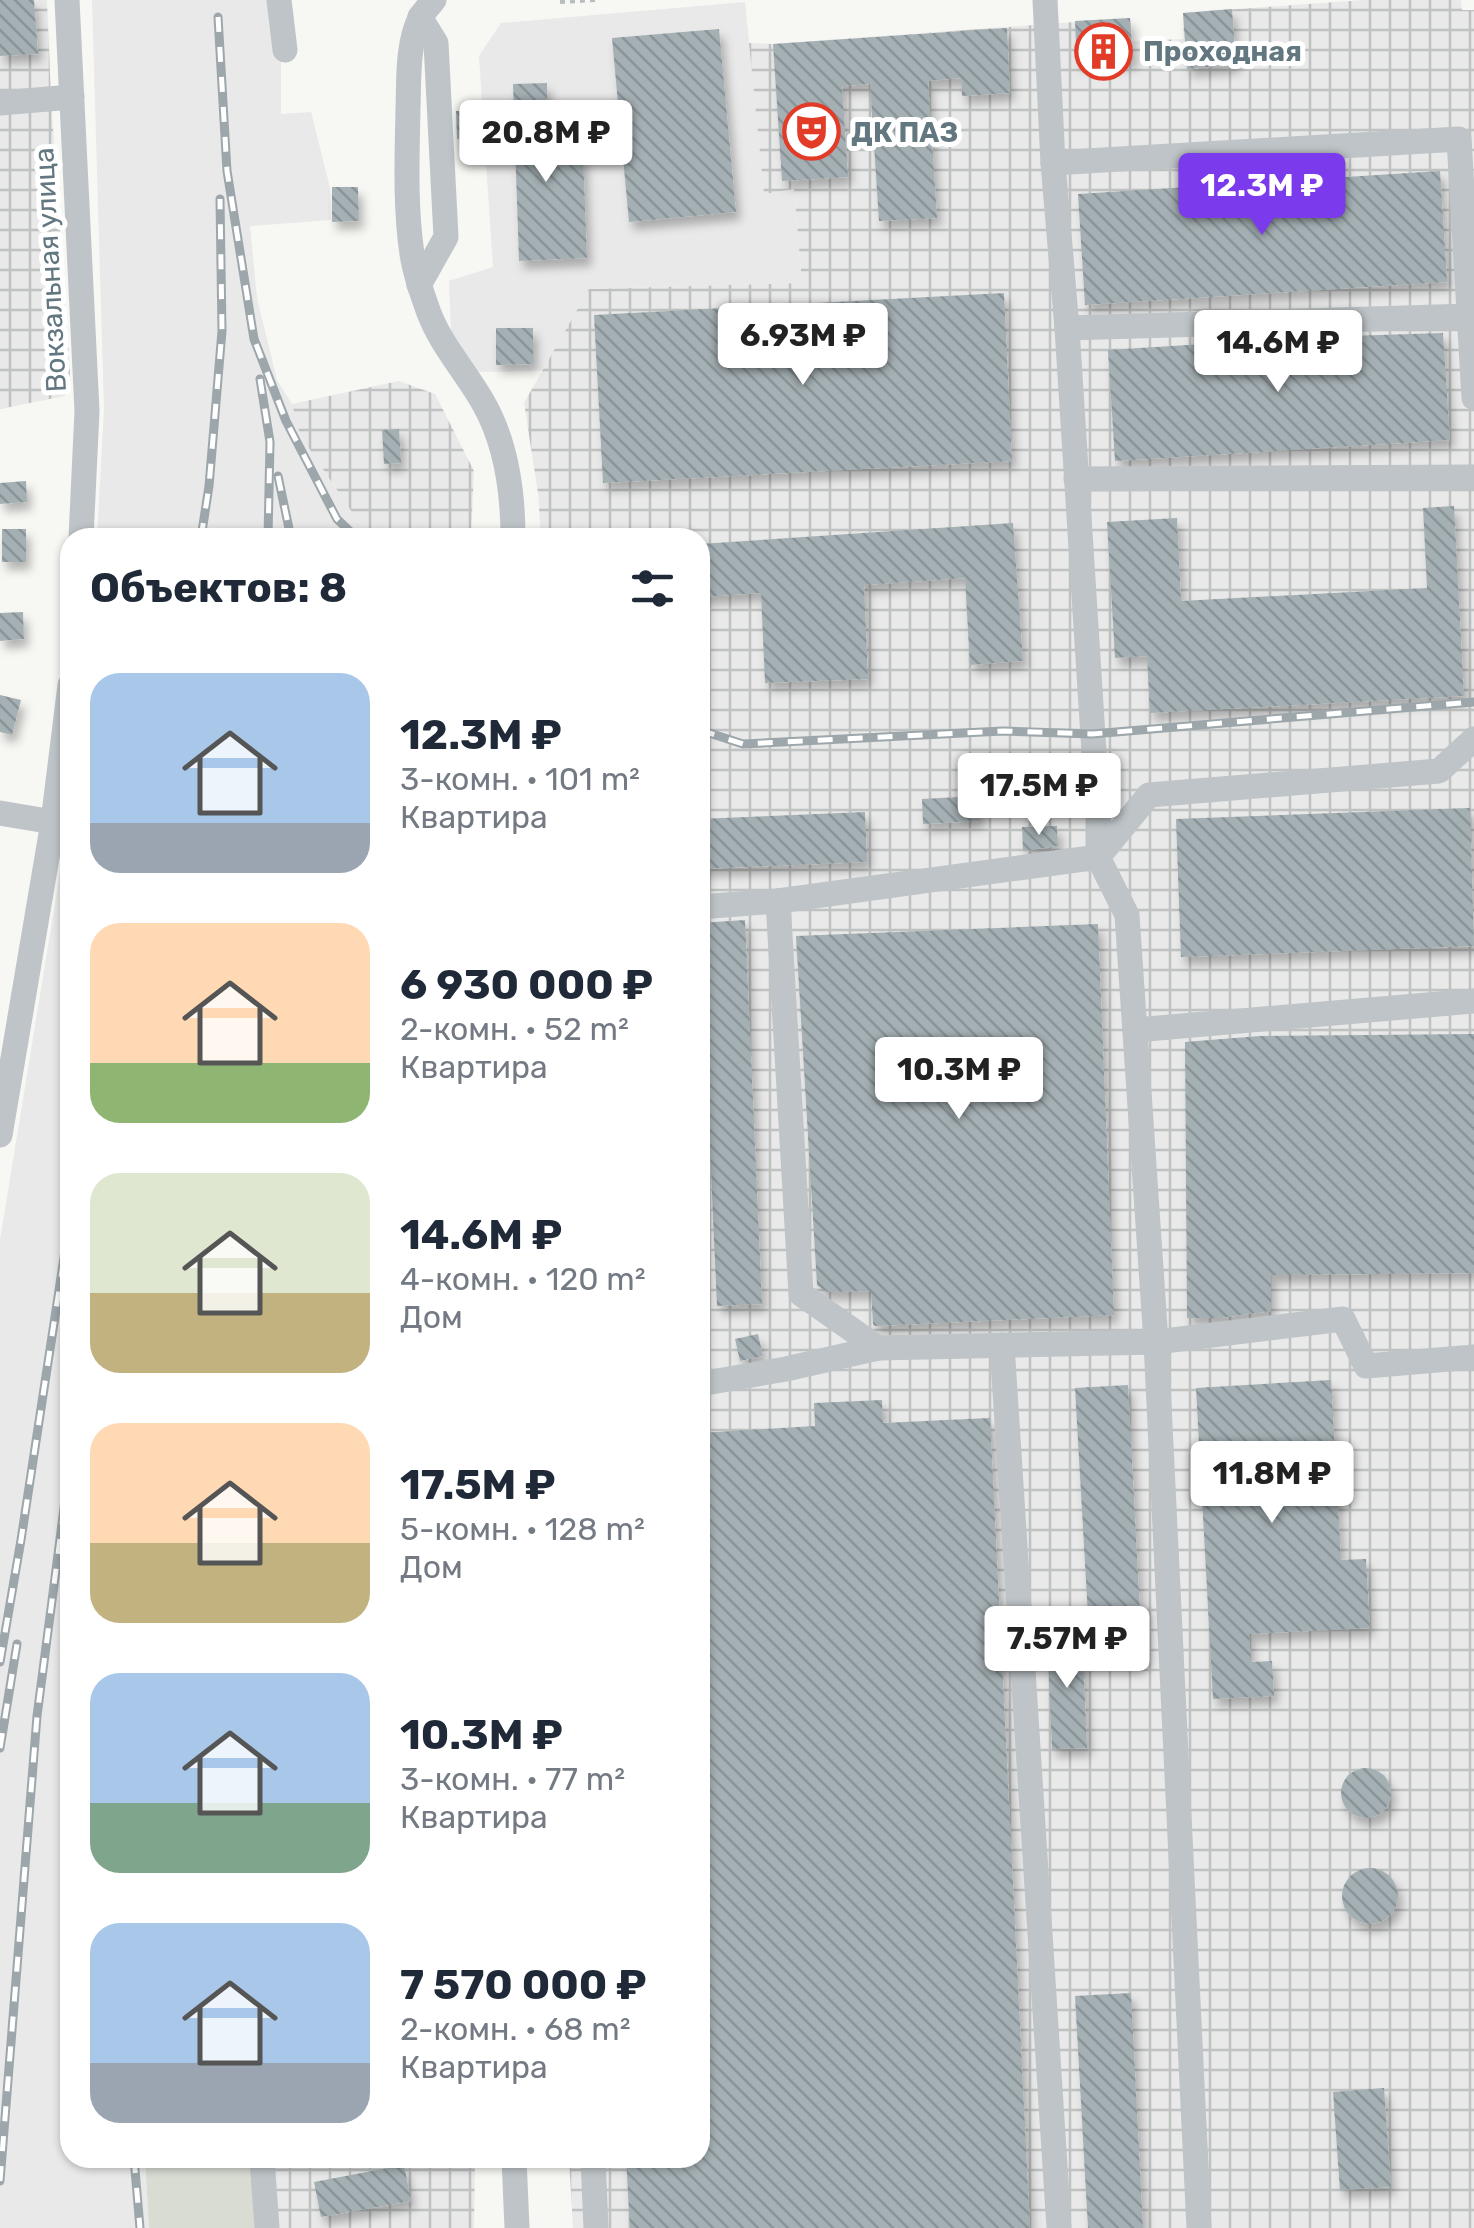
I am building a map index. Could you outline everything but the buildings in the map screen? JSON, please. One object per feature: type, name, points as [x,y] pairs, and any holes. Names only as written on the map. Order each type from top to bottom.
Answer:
[{"type":"street","name":"Вокзальная улица","points":[[67,0],[88,410],[82,528]]},
{"type":"street","points":[[279,0],[284,50]]},
{"type":"street","points":[[1045,0],[1098,857],[1127,914],[1156,1342],[1199,2228]]},
{"type":"street","points":[[427,8],[410,59],[407,169],[412,254],[419,285],[442,342],[484,404],[496,430],[507,464],[513,528]]},
{"type":"street","points":[[419,285],[446,237],[436,43],[427,8]]},
{"type":"street","points":[[0,103],[72,97]]},
{"type":"street","points":[[1053,163],[1459,139],[1474,398]]},
{"type":"street","points":[[1067,328],[1470,316]]},
{"type":"street","points":[[1076,480],[1474,477]]},
{"type":"street","points":[[710,906],[778,901],[1098,857],[1148,795],[1439,772],[1474,739]]},
{"type":"street","points":[[0,1135],[60,766]]},
{"type":"street","points":[[0,812],[53,822]]},
{"type":"street","points":[[778,901],[801,1294],[878,1348]]},
{"type":"street","points":[[1135,1030],[1474,1001]]},
{"type":"street","points":[[710,1382],[878,1348],[1156,1342],[1342,1319],[1366,1366],[1474,1357]]},
{"type":"street","points":[[1002,1345],[1059,2228]]},
{"type":"street","points":[[263,2168],[267,2228]]},
{"type":"street","points":[[514,2168],[516,2228]]},
{"type":"street","points":[[593,2168],[596,2228]]},
{"type":"path","points":[[560,2],[596,0]]},
{"type":"shaded area","points":[[0,0],[47,0],[70,373],[65,396],[0,409]]},
{"type":"shaded area","points":[[92,0],[277,0],[281,114],[311,112],[330,188],[331,220],[250,226],[257,298],[277,380],[292,404],[300,435],[363,528],[97,528],[104,410]]},
{"type":"shaded area","points":[[1364,0],[1461,0],[1462,10],[1474,10],[1474,2228],[573,2228],[570,2168],[710,2168],[710,528],[540,528],[524,403],[589,289],[802,283],[794,189],[764,194],[749,43],[1130,18],[1132,41],[1184,39],[1183,13]]},
{"type":"shaded area","points":[[745,2],[764,193],[794,189],[802,283],[590,289],[542,371],[471,372],[451,332],[449,281],[493,267],[479,56],[501,23]]},
{"type":"shaded area","points":[[399,381],[435,394],[474,471],[471,528],[363,528],[300,435],[292,404]]},
{"type":"shaded area","points":[[60,873],[60,2168],[146,2168],[149,2228],[0,2228],[0,1240]]},
{"type":"shaded area","points":[[146,2168],[267,2168],[274,2228],[149,2228]]},
{"type":"shaded area","points":[[267,2168],[475,2168],[474,2228],[274,2228]]},
{"type":"railway","points":[[218,17],[227,171],[254,339],[286,421],[337,519],[346,528]]},
{"type":"railway","points":[[203,528],[222,331],[220,199]]},
{"type":"railway","points":[[260,379],[270,442],[268,528]]},
{"type":"railway","points":[[278,476],[289,528]]},
{"type":"railway","points":[[710,733],[743,744],[1003,731],[1092,734],[1474,702]]},
{"type":"railway","points":[[0,1662],[60,1284]]},
{"type":"railway","points":[[0,2181],[37,1716],[60,1539]]},
{"type":"railway","points":[[0,1748],[17,1644]]},
{"type":"railway","points":[[135,2168],[140,2228]]},
{"type":"place","name":"Проходная","points":[[1104,51]]},
{"type":"place","name":"ДК ПАЗ","points":[[812,132]]}]
